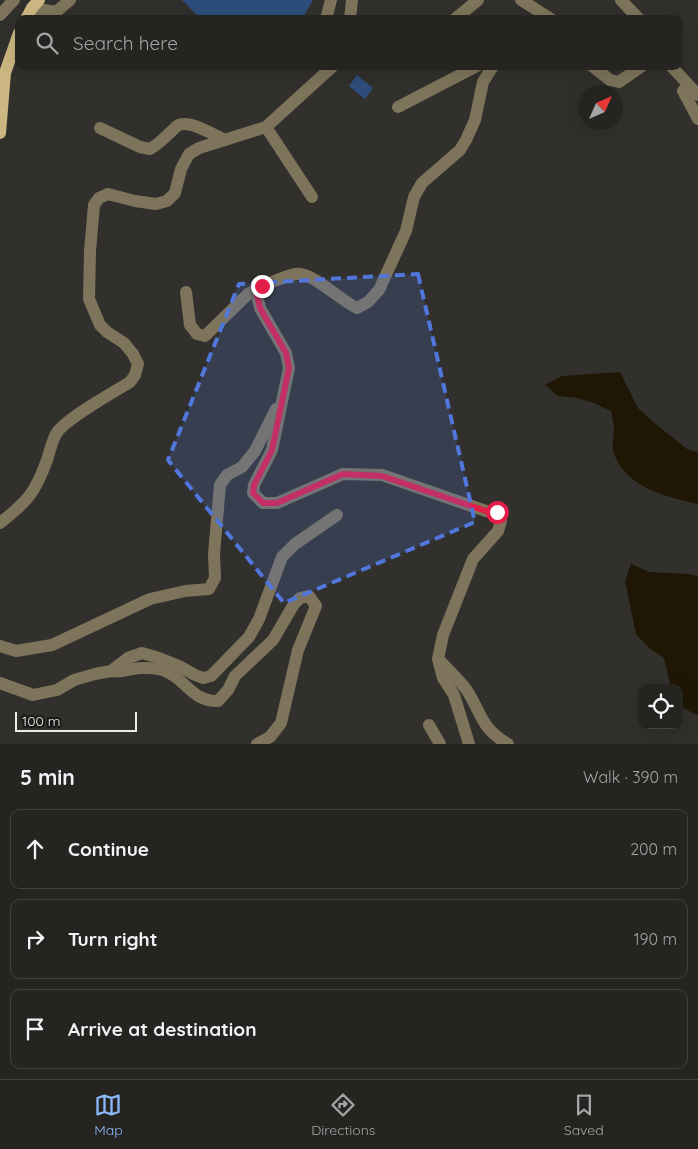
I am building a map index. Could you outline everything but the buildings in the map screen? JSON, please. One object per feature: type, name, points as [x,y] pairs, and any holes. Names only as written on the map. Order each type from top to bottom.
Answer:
[{"type":"main road","points":[[0,133],[5,72],[15,44]]},
{"type":"street","points":[[0,15],[14,0]]},
{"type":"street","points":[[32,9],[56,12],[70,0]]},
{"type":"street","points":[[327,15],[331,0]]},
{"type":"street","points":[[350,15],[352,0]]},
{"type":"street","points":[[460,15],[478,0]]},
{"type":"street","points":[[521,0],[545,15]]},
{"type":"street","points":[[621,0],[636,15]]},
{"type":"street","points":[[0,523],[19,508],[32,494],[56,433],[66,422],[130,382],[135,375],[138,364],[134,354],[124,343],[100,325],[89,299],[90,251],[94,205],[99,198],[108,194],[156,204],[167,201],[175,193],[181,169],[189,154],[199,148],[266,127],[329,70]]},
{"type":"street","points":[[398,107],[469,70]]},
{"type":"street","points":[[186,292],[190,325],[197,334],[205,336],[248,294],[262,286],[298,273],[310,276],[347,304],[357,308],[368,302],[379,290],[406,231],[414,197],[422,183],[460,150],[466,140],[475,120],[482,82],[490,70]]},
{"type":"street","points":[[597,70],[610,80],[619,82],[636,70]]},
{"type":"street","points":[[675,70],[698,96]]},
{"type":"street","points":[[688,85],[683,91],[698,119]]},
{"type":"street","points":[[100,128],[140,147],[150,149],[158,145],[179,124],[188,123],[225,140]]},
{"type":"street","points":[[266,127],[312,197]]},
{"type":"street","points":[[262,286],[257,295],[260,308],[286,353],[289,368],[272,450],[254,485],[253,493],[263,503],[277,503],[343,474],[372,475],[382,476],[486,511],[497,512],[501,521],[498,531],[472,559],[444,635],[438,660],[443,678],[454,695],[469,744]]},
{"type":"street","points":[[0,646],[16,650],[52,645],[150,600],[185,591],[208,588],[215,578],[214,554],[220,485],[227,475],[242,467],[256,451],[286,389]]},
{"type":"street","points":[[111,671],[128,658],[142,653],[166,660],[203,678],[211,676],[252,631],[259,619],[282,558],[295,544],[337,515]]},
{"type":"street","points":[[0,683],[33,694],[57,690],[74,680],[111,671],[120,673],[135,668],[163,670],[176,676],[198,697],[209,701],[218,701],[228,690],[236,676],[273,640],[294,604],[300,598],[309,596],[316,606],[298,650],[281,723],[270,737],[257,744]]},
{"type":"street","points":[[438,660],[466,690],[485,725],[498,738],[508,744]]},
{"type":"street","points":[[429,725],[440,744]]},
{"type":"highlighted area","points":[[418,274],[475,522],[284,603],[168,460],[239,284]]},
{"type":"shaded area","points":[[620,372],[638,408],[687,449],[698,452],[698,504],[660,494],[636,482],[618,463],[613,450],[614,428],[611,411],[577,398],[558,396],[545,385],[562,376]]},
{"type":"shaded area","points":[[631,564],[649,572],[698,576],[698,715],[683,707],[683,684],[670,684],[664,658],[649,648],[636,634],[625,581]]},
{"type":"route","points":[[262,286],[257,295],[260,308],[286,353],[289,368],[272,450],[254,485],[253,493],[263,503],[277,503],[343,474],[382,476],[486,511],[497,512]]}]
